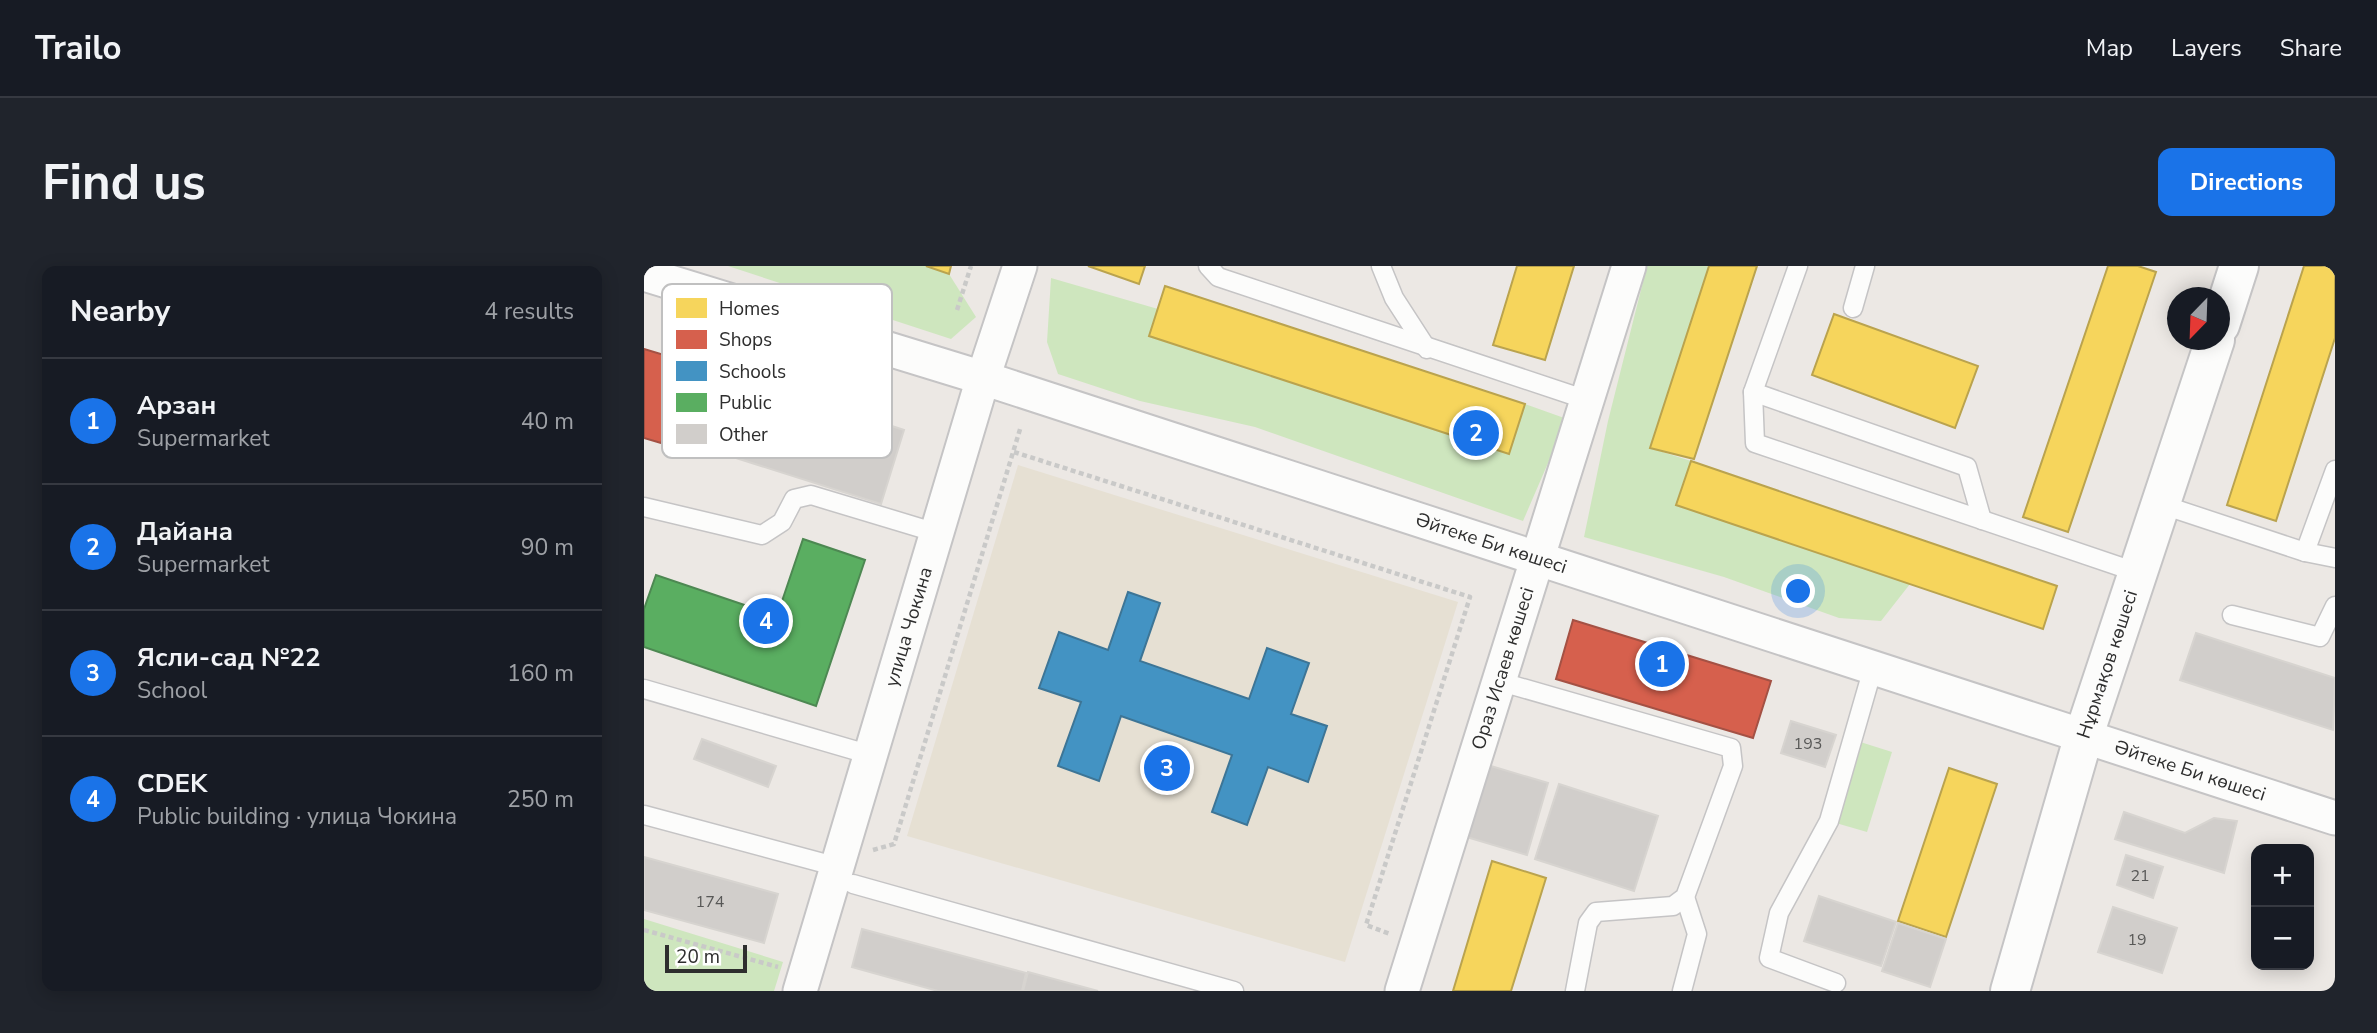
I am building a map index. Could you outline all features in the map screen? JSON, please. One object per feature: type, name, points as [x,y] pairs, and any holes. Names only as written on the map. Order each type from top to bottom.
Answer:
[{"type":"street","name":"улица Чокина","points":[[803,983],[845,875],[871,755],[983,378],[1020,266]]},
{"type":"street","name":"Ораз Исаев көшесі","points":[[1402,991],[1629,266]]},
{"type":"street","points":[[2230,294],[2239,266]]},
{"type":"street","name":"Әйтеке Би көшесі","points":[[644,274],[677,284]]},
{"type":"street","name":"Әйтеке Би көшесі","points":[[892,350],[2335,818]]},
{"type":"street","name":"Нұрмақов көшесі","points":[[2010,991],[2084,735],[2212,350]]},
{"type":"lane","points":[[1208,266],[1217,277],[1587,400]]},
{"type":"lane","points":[[1381,266],[1394,298],[1427,349]]},
{"type":"lane","points":[[1798,266],[1753,392],[1755,443],[2137,572]]},
{"type":"lane","points":[[1853,308],[1865,266]]},
{"type":"lane","points":[[1753,392],[1967,467],[1982,520]]},
{"type":"lane","points":[[2305,552],[2335,470]]},
{"type":"lane","points":[[644,507],[762,535],[782,522],[794,499],[811,495],[937,533]]},
{"type":"lane","points":[[2160,505],[2305,552],[2335,558]]},
{"type":"lane","points":[[2232,615],[2320,637],[2335,606]]},
{"type":"lane","points":[[1836,983],[1769,958],[1779,914],[1829,821],[1873,668]]},
{"type":"lane","points":[[1498,681],[1731,748],[1733,766],[1685,897],[1673,906],[1596,912],[1588,923],[1575,991]]},
{"type":"lane","points":[[644,689],[871,755]]},
{"type":"lane","points":[[644,815],[1234,991]]},
{"type":"lane","points":[[1682,991],[1697,934],[1685,897]]},
{"type":"path","points":[[957,310],[971,266]]},
{"type":"path","points":[[845,875],[861,854],[894,844],[1021,426]]},
{"type":"path","points":[[1014,453],[1470,597],[1366,925],[1391,934],[1388,946]]},
{"type":"path","points":[[644,930],[803,983]]},
{"type":"shaded area","points":[[1018,465],[1458,602],[1345,962],[907,836]]},
{"type":"green space","points":[[728,266],[926,266],[949,274],[976,317],[951,339],[892,320],[892,284],[783,284]]},
{"type":"green space","points":[[1647,266],[1709,266],[1650,448],[1691,461],[1676,505],[1910,584],[1881,621],[1839,618],[1724,577],[1584,537],[1608,421]]},
{"type":"green space","points":[[1051,278],[1158,309],[1149,336],[1508,454],[1525,404],[1567,419],[1523,521],[1255,427],[1140,401],[1058,374],[1047,342]]},
{"type":"green space","points":[[1854,740],[1892,752],[1867,832],[1829,821]]},
{"type":"green space","points":[[644,919],[783,962],[774,991],[644,991]]},
{"type":"building: Homes","points":[[926,266],[951,266],[949,274]]},
{"type":"building: Homes","points":[[1088,266],[1145,266],[1139,284]]},
{"type":"building: Homes","points":[[1517,266],[1574,266],[1545,360],[1493,345]]},
{"type":"building: Homes","points":[[1709,266],[1757,266],[1694,459],[1650,448]]},
{"type":"building: Homes","points":[[2108,266],[2138,266],[2156,272],[2068,532],[2023,517]]},
{"type":"building: Homes","points":[[2304,266],[2335,266],[2335,338],[2276,521],[2227,505]]},
{"type":"building: Homes","points":[[1165,286],[1525,404],[1509,454],[1149,336]]},
{"type":"building: Homes","points":[[1834,314],[1978,366],[1955,428],[1812,375]]},
{"type":"building: Homes","points":[[1691,461],[2057,586],[2043,629],[1676,505]]},
{"type":"building: Homes","points":[[1949,768],[1997,784],[1946,937],[1898,921]]},
{"type":"building: Homes","points":[[1492,861],[1546,878],[1511,991],[1453,991]]},
{"type":"building: Shops","points":[[644,349],[662,354],[662,440],[661,443],[644,438]]},
{"type":"building: Shops","points":[[1573,620],[1771,681],[1753,738],[1556,679]]},
{"type":"building: Schools","points":[[1128,592],[1160,603],[1140,661],[1249,699],[1267,648],[1309,663],[1291,714],[1327,726],[1308,782],[1268,767],[1247,825],[1212,812],[1232,755],[1121,716],[1099,781],[1058,766],[1081,702],[1039,688],[1059,632],[1108,650]]},
{"type":"building: Public","points":[[803,539],[865,560],[816,706],[644,647],[644,609],[656,575],[777,616]]},
{"type":"building: Other","points":[[892,426],[904,430],[881,504],[736,458],[892,458]]},
{"type":"building: Other","points":[[2196,633],[2335,678],[2333,730],[2180,680]]},
{"type":"building: Other","points":[[1791,721],[1836,735],[1825,767],[1781,753]]},
{"type":"building: Other","points":[[702,739],[776,766],[768,787],[694,759]]},
{"type":"building: Other","points":[[1481,763],[1548,783],[1527,855],[1460,835]]},
{"type":"building: Other","points":[[1559,784],[1658,816],[1634,891],[1535,859]]},
{"type":"building: Other","points":[[2124,812],[2185,833],[2214,818],[2237,821],[2224,873],[2115,839]]},
{"type":"building: Other","points":[[2126,855],[2163,867],[2153,898],[2117,885]]},
{"type":"building: Other","points":[[644,857],[778,894],[764,943],[644,910]]},
{"type":"building: Other","points":[[1819,896],[1896,922],[1881,966],[1804,941]]},
{"type":"building: Other","points":[[2113,907],[2177,928],[2162,973],[2098,952]]},
{"type":"building: Other","points":[[1898,923],[1946,939],[1930,987],[1882,971]]},
{"type":"building: Other","points":[[862,929],[1026,973],[1022,991],[938,991],[852,967]]},
{"type":"building: Other","points":[[1028,972],[1098,991],[1023,991]]},
{"type":"place","name":"Дайана","points":[[1476,433]]},
{"type":"place","name":"CDEK","points":[[766,621]]},
{"type":"place","name":"Арзан","points":[[1662,664]]},
{"type":"place","name":"Ясли-сад №22","points":[[1167,768]]}]
